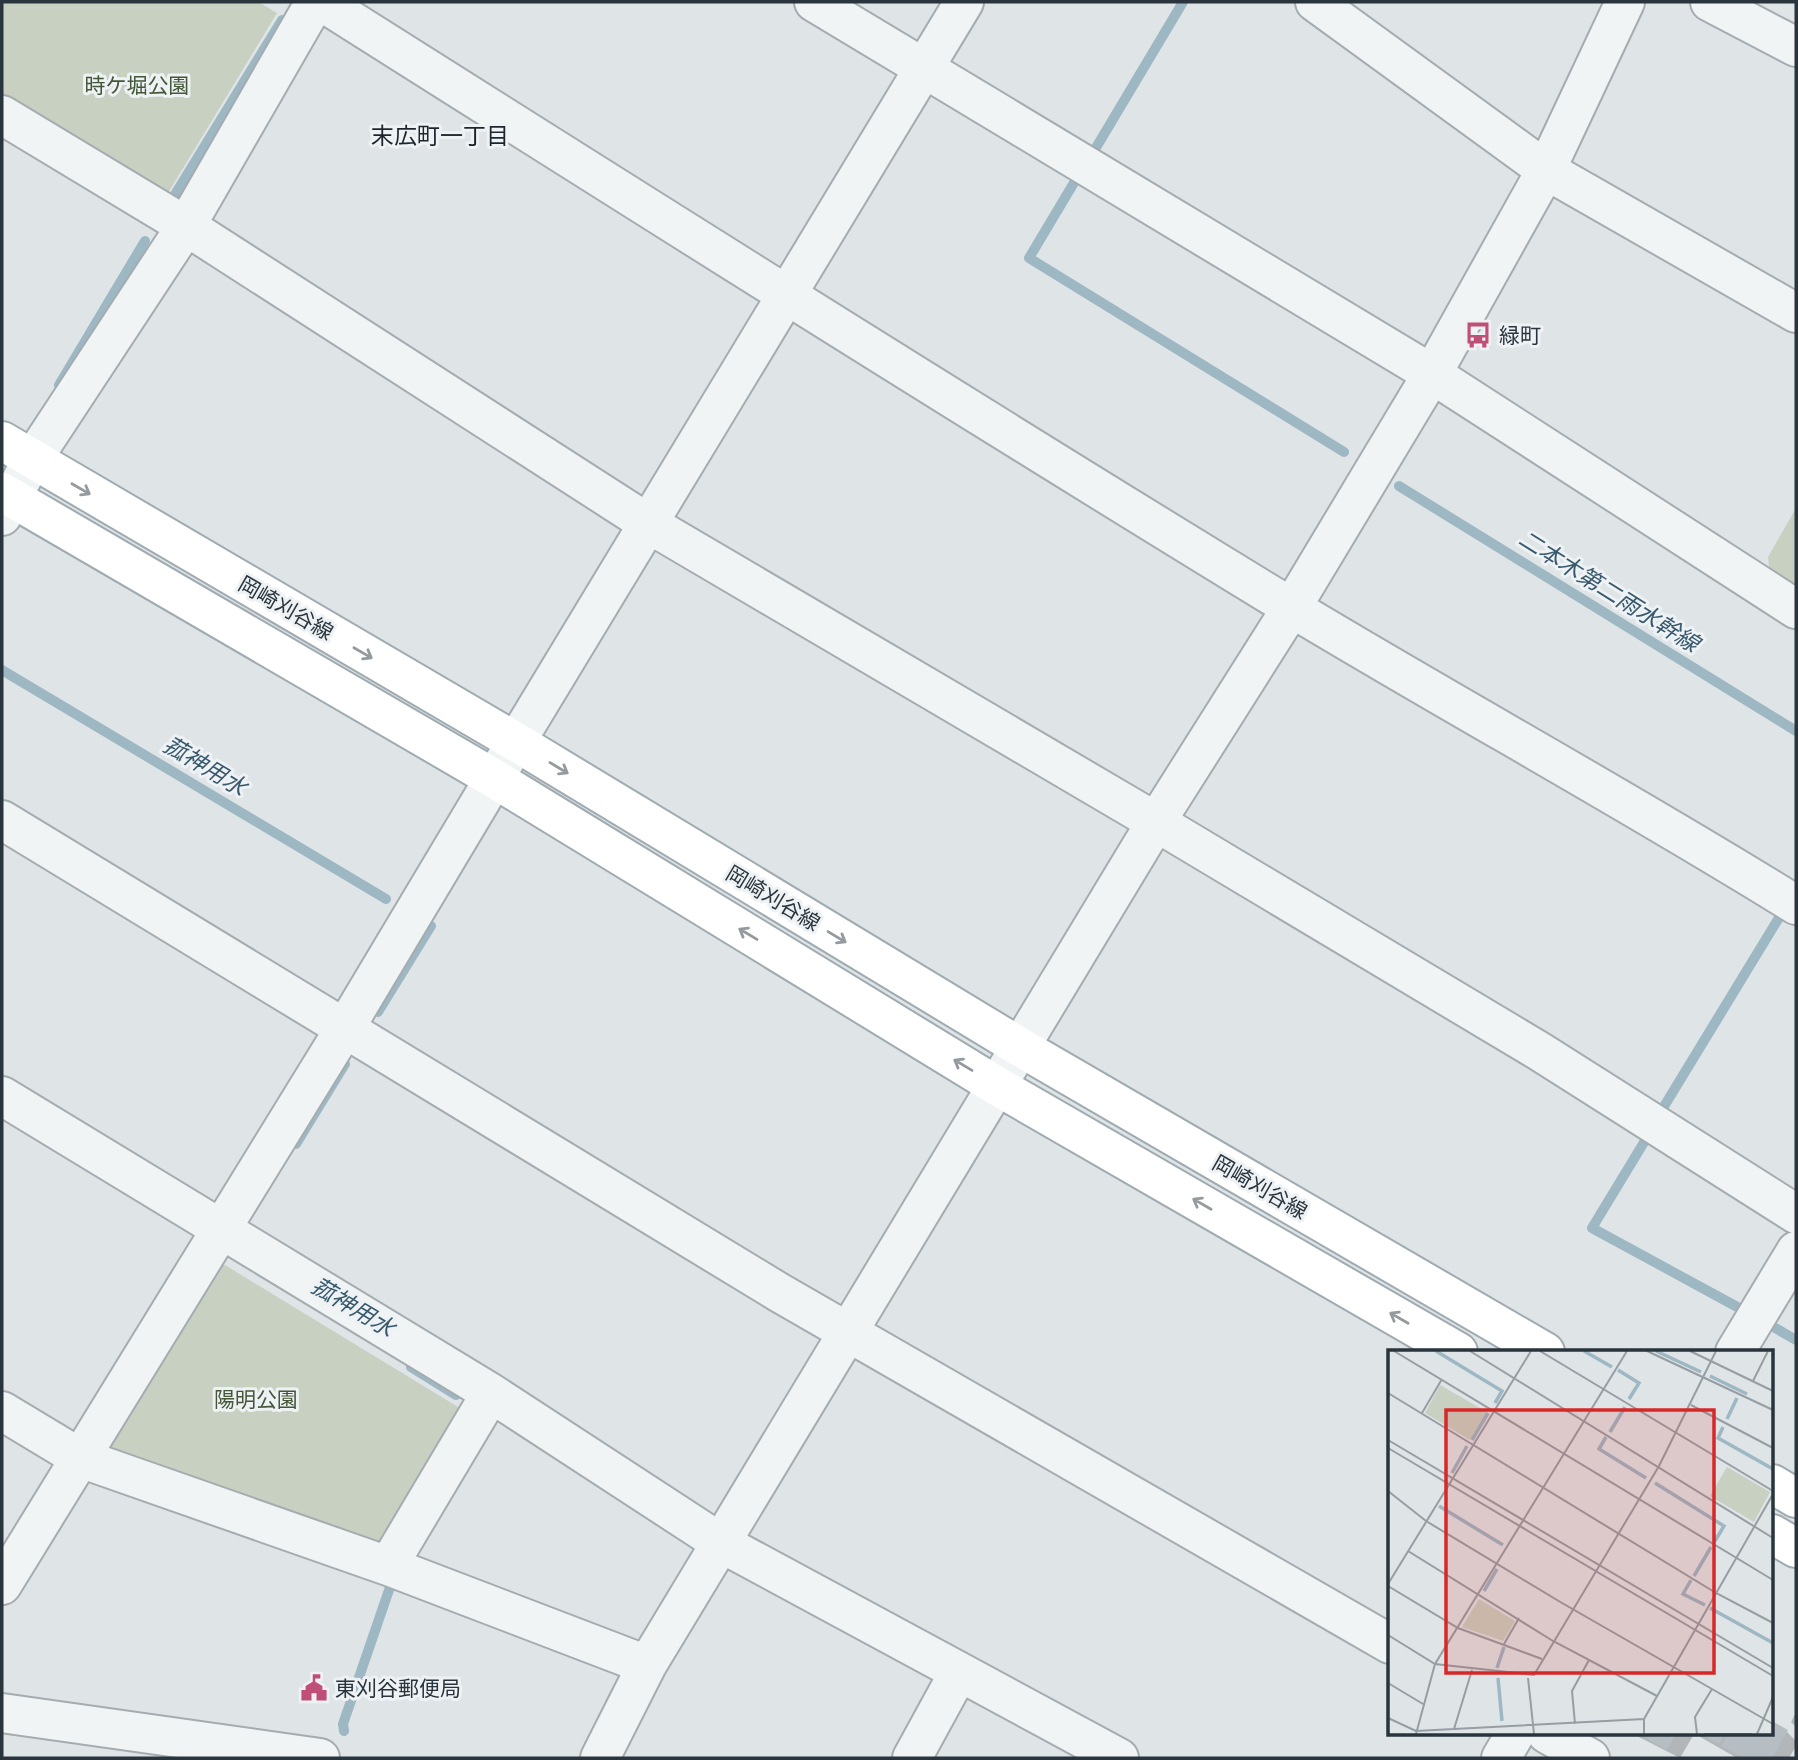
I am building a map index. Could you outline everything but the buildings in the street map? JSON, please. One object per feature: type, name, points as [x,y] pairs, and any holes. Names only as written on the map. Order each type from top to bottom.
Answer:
[{"type":"main road","name":"岡崎刈谷線","points":[[17,451],[516,742],[1020,1048],[1542,1350]]},
{"type":"main road","name":"岡崎刈谷線","points":[[5,502],[495,779],[997,1086],[1455,1350]]},
{"type":"main road","points":[[1773,1485],[1796,1498]]},
{"type":"main road","points":[[1773,1535],[1796,1548]]},
{"type":"street","points":[[5,502],[17,451],[186,226],[315,2]]},
{"type":"street","points":[[322,2],[787,296],[1292,607],[1684,836],[1796,905]]},
{"type":"street","points":[[814,2],[1432,374],[1796,609]]},
{"type":"street","points":[[2,1585],[345,1028],[964,2]]},
{"type":"street","points":[[1315,2],[1546,170],[1796,313]]},
{"type":"street","points":[[600,1758],[647,1665],[1156,822],[1292,607],[1432,374],[1546,170],[1625,2]]},
{"type":"street","points":[[1710,2],[1796,47]]},
{"type":"street","points":[[2,115],[186,226],[649,524],[1539,1051],[1796,1214]]},
{"type":"street","points":[[2,820],[768,1286],[1388,1643]]},
{"type":"street","points":[[2,1096],[491,1393],[721,1543],[1119,1758]]},
{"type":"street","points":[[1736,1350],[1796,1251]]},
{"type":"street","points":[[388,1566],[491,1393]]},
{"type":"street","points":[[2,1411],[80,1458],[388,1566],[647,1665]]},
{"type":"street","points":[[912,1758],[959,1672]]},
{"type":"street","points":[[2,1713],[170,1748],[320,1758]]},
{"type":"street","points":[[1501,1758],[1514,1736]]},
{"type":"street","points":[[1551,1736],[1590,1758]]},
{"type":"green space","name":"時ケ堀公園","points":[[2,2],[258,2],[277,13],[165,198],[2,101]]},
{"type":"green space","points":[[1796,508],[1796,591],[1770,574],[1768,557]]},
{"type":"green space","name":"陽明公園","points":[[220,1262],[463,1410],[381,1547],[106,1451]]},
{"type":"waterway","name":"二本木第二雨水幹線","points":[[1094,151],[1183,2]]},
{"type":"waterway","name":"菰神用水","points":[[171,201],[282,20]]},
{"type":"waterway","name":"二本木第二雨水幹線","points":[[1078,176],[1029,258],[1344,452]]},
{"type":"waterway","name":"菰神用水","points":[[59,385],[145,241]]},
{"type":"waterway","name":"二本木第二雨水幹線","points":[[1399,486],[1796,731]]},
{"type":"waterway","name":"菰神用水","points":[[2,670],[386,899]]},
{"type":"waterway","name":"二本木第二雨水幹線","points":[[1660,1113],[1780,916]]},
{"type":"waterway","name":"菰神用水","points":[[378,1012],[431,926]]},
{"type":"waterway","name":"菰神用水","points":[[296,1144],[345,1064]]},
{"type":"waterway","name":"二本木第二雨水幹線","points":[[1646,1139],[1592,1228],[1741,1309]]},
{"type":"waterway","name":"二本木第二雨水幹線","points":[[1770,1325],[1796,1340]]},
{"type":"waterway","name":"菰神用水","points":[[411,1367],[456,1395]]},
{"type":"waterway","name":"菰神用水","points":[[344,1731],[343,1724],[390,1587]]},
{"type":"place","name":"緑町","points":[[1478,335]]},
{"type":"place","name":"東刈谷郵便局","points":[[314,1688]]},
{"type":"district","name":"末広町一丁目","points":[[440,136]]}]
